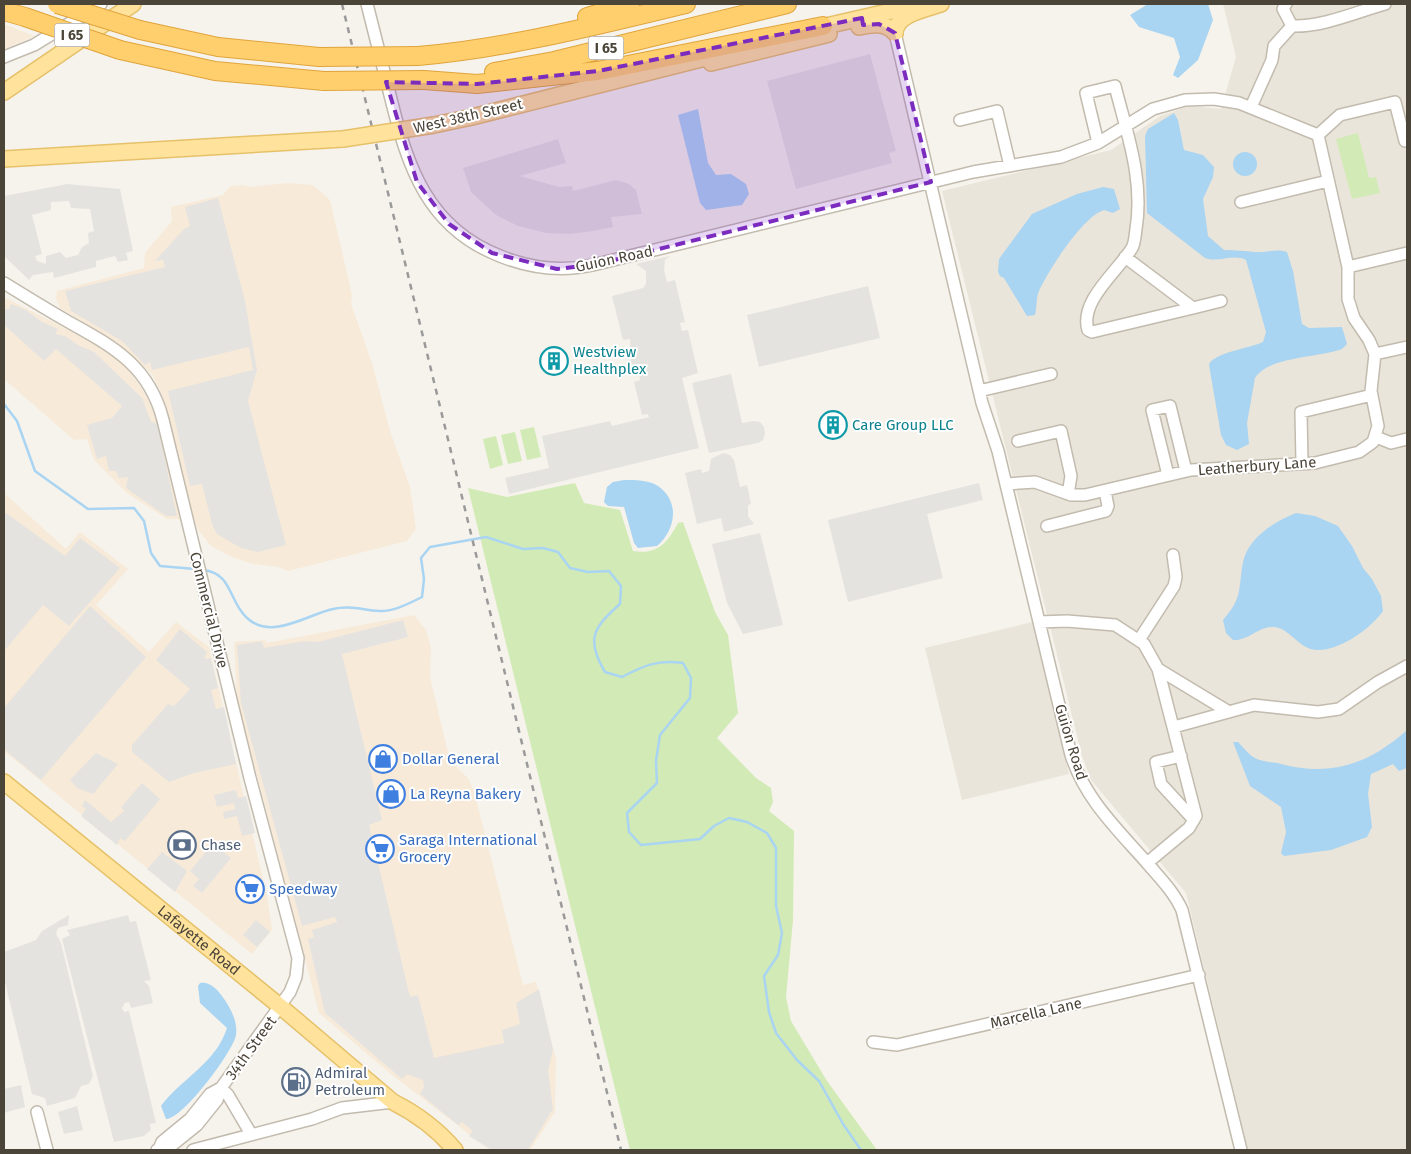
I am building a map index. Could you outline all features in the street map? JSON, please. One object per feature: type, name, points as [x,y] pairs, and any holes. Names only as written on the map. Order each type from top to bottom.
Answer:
[{"type":"highway","name":"I 65","points":[[57,4],[140,30],[218,47],[319,57],[418,56],[493,48],[686,4]]},
{"type":"highway","points":[[493,48],[630,4]]},
{"type":"highway","name":"I 65","points":[[4,11],[120,50],[215,71],[324,81],[424,80],[491,72],[554,61],[787,4]]},
{"type":"highway","points":[[424,80],[477,84],[606,70],[823,26]]},
{"type":"main road","points":[[4,92],[133,4]]},
{"type":"main road","name":"West 38th Street","points":[[4,159],[343,139],[434,125],[655,71],[823,26],[922,4]]},
{"type":"main road","points":[[655,71],[708,64],[869,25],[884,26],[895,33],[896,27],[902,20],[941,4]]},
{"type":"main road","name":"Lafayette Road","points":[[4,782],[281,1007],[393,1102],[406,1119],[447,1150]]},
{"type":"main road","name":"Lafayette Road","points":[[393,1102],[414,1113],[447,1140],[455,1150]]},
{"type":"street","points":[[4,56],[34,45],[101,4]]},
{"type":"street","name":"Guion Road","points":[[367,4],[402,144],[417,182],[432,205],[458,232],[484,249],[509,260],[557,269],[588,266],[931,182]]},
{"type":"street","points":[[1286,4],[1282,8],[1290,22],[1305,27],[1326,20],[1350,17],[1362,8],[1385,4]]},
{"type":"street","points":[[1251,107],[1272,60],[1276,42],[1290,22]]},
{"type":"street","name":"Guion Road","points":[[895,33],[979,391],[1006,484],[1067,738],[1078,776],[1089,796],[1170,891],[1182,910],[1241,1150]]},
{"type":"street","points":[[1098,143],[1086,93],[1115,86],[1135,163],[1138,201],[1134,243],[1090,304],[1086,316],[1089,331],[1221,301]]},
{"type":"street","points":[[931,182],[1061,157],[1098,143],[1153,109],[1185,100],[1214,99],[1251,107],[1318,135]]},
{"type":"street","points":[[1318,135],[1340,115],[1395,102],[1405,141]]},
{"type":"street","points":[[960,120],[996,111],[1010,166]]},
{"type":"street","points":[[1318,135],[1348,267],[1346,291],[1350,307],[1375,354],[1372,395],[1378,424],[1376,437],[1391,443],[1407,439]]},
{"type":"street","points":[[1241,202],[1328,181]]},
{"type":"street","points":[[1348,267],[1407,253]]},
{"type":"street","points":[[1125,257],[1192,308]]},
{"type":"street","name":"Commercial Drive","points":[[4,284],[113,346],[143,377],[162,416],[250,778],[298,958],[296,977],[281,1007]]},
{"type":"street","points":[[1375,354],[1407,347]]},
{"type":"street","points":[[979,391],[1051,374]]},
{"type":"street","points":[[1302,464],[1301,412],[1372,395]]},
{"type":"street","name":"Leatherbury Lane","points":[[1168,475],[1152,410],[1170,406],[1186,471]]},
{"type":"street","points":[[1018,441],[1060,431],[1071,476],[1068,494]]},
{"type":"street","name":"Leatherbury Lane","points":[[1006,484],[1035,482],[1068,494],[1082,496],[1186,471],[1316,463],[1360,452],[1369,446],[1376,437]]},
{"type":"street","points":[[1047,526],[1106,511],[1108,506],[1105,491]]},
{"type":"street","points":[[1139,640],[1174,586],[1176,577],[1173,555]]},
{"type":"street","points":[[1039,622],[1110,624],[1139,640],[1148,648],[1158,669],[1196,812],[1189,828],[1147,863]]},
{"type":"street","points":[[1174,727],[1257,705],[1318,712],[1339,709],[1349,704],[1378,682],[1407,666]]},
{"type":"street","points":[[1158,669],[1229,712]]},
{"type":"street","points":[[1181,756],[1156,762],[1161,784],[1194,820]]},
{"type":"street","name":"Marcella Lane","points":[[873,1042],[897,1045],[1199,975]]},
{"type":"street","name":"34th Street","points":[[158,1150],[162,1142],[190,1119],[210,1094],[221,1088],[281,1007]]},
{"type":"street","points":[[221,1088],[228,1095],[252,1134]]},
{"type":"street","points":[[193,1150],[234,1141],[252,1134],[312,1119],[342,1108],[393,1102]]},
{"type":"street","points":[[37,1112],[47,1150]]},
{"type":"highlighted area","points":[[862,18],[863,25],[879,24],[895,33],[931,182],[598,264],[557,269],[492,253],[449,224],[417,182],[386,82],[477,84],[598,71]]},
{"type":"shaded area","points":[[1223,4],[1407,4],[1407,1150],[1248,1150],[1186,893],[1091,780],[1082,756],[942,191],[1111,150],[1160,116],[1190,106],[1221,109],[1236,57]]},
{"type":"shaded area","points":[[4,24],[34,36],[4,49]]},
{"type":"shaded area","points":[[870,54],[896,151],[889,153],[892,163],[796,189],[767,81]]},
{"type":"shaded area","points":[[558,139],[566,163],[520,176],[559,187],[572,186],[573,191],[616,180],[623,182],[636,190],[642,214],[611,217],[613,227],[593,231],[569,234],[546,233],[518,226],[496,215],[471,192],[463,168]]},
{"type":"shaded area","points":[[288,183],[313,185],[330,200],[352,295],[351,304],[372,363],[390,431],[410,487],[416,529],[407,541],[288,571],[278,567],[253,564],[232,557],[211,546],[199,531],[191,513],[161,392],[152,374],[118,343],[60,308],[56,299],[57,291],[144,268],[145,253],[172,221],[171,207],[223,195],[230,186],[243,185],[250,187]]},
{"type":"shaded area","points":[[67,184],[120,189],[133,251],[126,253],[128,260],[118,262],[115,256],[96,261],[96,267],[54,278],[53,272],[33,275],[29,280],[4,256],[4,196]],"holes":[[[69,201],[71,208],[90,209],[94,231],[88,233],[89,243],[82,247],[78,255],[66,258],[60,252],[46,256],[46,264],[37,261],[35,256],[42,254],[32,215],[51,210],[51,202]]]},
{"type":"shaded area","points":[[218,198],[245,301],[257,370],[248,401],[286,545],[258,552],[241,548],[217,534],[212,524],[202,484],[190,486],[168,391],[253,370],[249,347],[152,370],[150,362],[145,365],[122,341],[71,311],[65,291],[165,267],[163,260],[155,261],[184,229],[190,226],[185,207]]},
{"type":"shaded area","points":[[670,256],[665,260],[664,270],[667,282],[675,280],[685,322],[680,323],[682,331],[688,330],[698,373],[682,378],[699,448],[509,494],[505,478],[549,468],[542,436],[610,421],[612,426],[649,417],[648,414],[642,415],[634,382],[640,380],[639,372],[631,365],[630,339],[623,340],[612,296],[643,288],[646,284],[646,271],[636,264]]},
{"type":"shaded area","points":[[868,286],[880,338],[759,367],[747,315]]},
{"type":"shaded area","points":[[4,297],[99,346],[117,358],[133,376],[146,395],[157,419],[182,519],[167,519],[127,493],[94,460],[87,439],[74,440],[4,379]]},
{"type":"shaded area","points":[[11,304],[26,310],[42,322],[58,329],[55,334],[65,336],[78,345],[94,352],[142,398],[151,422],[157,423],[177,516],[166,516],[126,488],[128,477],[119,478],[116,471],[109,471],[106,456],[97,459],[87,425],[112,418],[122,406],[56,349],[44,361],[4,325],[4,309],[9,309]]},
{"type":"shaded area","points":[[731,374],[742,423],[760,422],[764,427],[765,434],[763,440],[758,443],[709,453],[692,383]]},
{"type":"shaded area","points":[[723,453],[730,455],[734,460],[740,487],[747,485],[751,503],[748,506],[748,516],[754,524],[724,532],[721,518],[697,524],[685,473],[701,469],[702,473],[709,471],[711,459]]},
{"type":"shaded area","points":[[979,483],[983,500],[927,514],[943,578],[848,602],[828,520]]},
{"type":"shaded area","points":[[4,493],[66,549],[80,532],[128,569],[96,605],[149,652],[176,622],[209,647],[267,896],[272,930],[252,954],[4,751]]},
{"type":"shaded area","points":[[6,513],[65,556],[80,538],[120,568],[69,626],[43,605],[4,651],[4,516]]},
{"type":"shaded area","points":[[760,533],[783,625],[743,634],[727,603],[712,544]]},
{"type":"shaded area","points":[[90,606],[146,657],[41,780],[4,749],[4,708]]},
{"type":"shaded area","points":[[414,615],[426,630],[431,648],[430,677],[450,761],[468,778],[474,791],[523,985],[536,982],[556,1059],[555,1112],[530,1150],[490,1150],[392,1075],[319,1013],[237,699],[234,642],[265,640],[267,643]]},
{"type":"shaded area","points":[[403,620],[408,637],[342,654],[382,820],[369,825],[410,997],[418,995],[434,1058],[504,1043],[502,1030],[520,1024],[516,1003],[539,989],[553,1049],[548,1071],[553,1109],[528,1150],[492,1150],[469,1136],[473,1131],[462,1122],[458,1125],[420,1094],[424,1087],[423,1080],[407,1074],[402,1079],[325,1013],[308,939],[314,937],[312,930],[337,922],[335,917],[302,926],[241,703],[237,645],[262,641],[264,648],[305,641],[318,642]]},
{"type":"shaded area","points":[[1032,622],[1069,774],[962,800],[925,648]]},
{"type":"shaded area","points":[[180,629],[207,652],[204,659],[211,658],[218,688],[211,690],[216,709],[224,707],[236,764],[194,773],[169,782],[132,752],[132,745],[168,704],[174,706],[190,689],[156,660]]},
{"type":"shaded area","points":[[96,753],[118,764],[93,794],[77,788],[70,780]]},
{"type":"shaded area","points":[[142,783],[160,799],[125,841],[120,838],[117,845],[81,816],[86,809],[82,806],[85,800],[111,822],[124,811],[121,807]]},
{"type":"shaded area","points":[[236,790],[238,798],[246,796],[255,833],[242,836],[237,816],[224,819],[223,812],[235,809],[234,803],[217,807],[214,795]]},
{"type":"shaded area","points":[[213,843],[231,858],[202,893],[193,886],[199,879],[190,871]]},
{"type":"shaded area","points":[[162,852],[187,871],[175,892],[147,869]]},
{"type":"shaded area","points":[[69,915],[68,925],[58,928],[56,934],[61,943],[93,1076],[89,1084],[81,1086],[75,1098],[47,1106],[45,1098],[32,1094],[4,978],[4,952],[36,940],[42,931]]},
{"type":"shaded area","points":[[128,915],[130,922],[136,921],[151,980],[144,981],[149,986],[153,1003],[131,1008],[129,1002],[125,1003],[122,1008],[124,1012],[129,1011],[156,1123],[150,1124],[151,1130],[144,1136],[114,1142],[62,939],[70,935],[67,930]]},
{"type":"shaded area","points":[[256,920],[270,932],[257,947],[243,935]]},
{"type":"shaded area","points":[[21,1085],[25,1107],[4,1113],[4,1089]]},
{"type":"shaded area","points":[[77,1106],[83,1130],[64,1134],[58,1112]]},
{"type":"green space","points":[[1358,133],[1369,178],[1376,177],[1380,193],[1352,199],[1336,139]]},
{"type":"green space","points":[[534,427],[541,457],[527,460],[520,430]]},
{"type":"green space","points":[[515,432],[522,461],[508,464],[501,435]]},
{"type":"green space","points":[[496,436],[503,465],[490,469],[483,439]]},
{"type":"green space","points":[[575,483],[584,503],[620,510],[633,551],[649,551],[661,546],[666,542],[678,523],[683,522],[715,612],[728,635],[738,713],[717,738],[756,778],[771,788],[773,802],[769,811],[794,831],[793,920],[786,997],[791,1021],[827,1081],[877,1150],[630,1150],[468,488],[507,497]]},
{"type":"water","points":[[1148,4],[1208,4],[1213,20],[1198,60],[1178,78],[1173,75],[1180,57],[1174,38],[1139,27],[1130,15]]},
{"type":"water","points":[[698,109],[708,163],[716,175],[731,174],[746,184],[749,194],[742,205],[706,210],[700,203],[678,115]]},
{"type":"water","points":[[1174,113],[1178,120],[1184,150],[1203,155],[1214,167],[1213,177],[1203,199],[1208,236],[1224,250],[1259,252],[1279,250],[1287,252],[1293,271],[1302,324],[1309,328],[1342,327],[1347,344],[1342,349],[1271,365],[1262,371],[1255,378],[1247,423],[1249,444],[1237,450],[1226,445],[1221,435],[1209,365],[1217,357],[1224,354],[1263,342],[1266,332],[1246,260],[1236,257],[1205,258],[1147,213],[1145,136],[1148,129]]},
{"type":"water","points":[[1245,152],[1254,155],[1257,164],[1254,173],[1245,176],[1236,173],[1233,164],[1236,155]]},
{"type":"water","points":[[1103,187],[1114,189],[1120,209],[1113,213],[1104,210],[1086,222],[1067,245],[1044,282],[1038,294],[1035,315],[1027,316],[1004,278],[998,272],[999,259],[1032,214],[1077,194]]},
{"type":"water","points":[[624,480],[654,484],[670,500],[673,508],[671,525],[668,533],[657,546],[638,548],[634,543],[624,507],[608,506],[604,502],[607,487],[613,482]]},
{"type":"water","points":[[1296,513],[1315,516],[1338,526],[1381,596],[1383,611],[1369,626],[1350,640],[1328,649],[1317,650],[1308,648],[1277,627],[1262,629],[1238,640],[1233,640],[1226,633],[1223,620],[1237,599],[1246,553],[1256,538],[1271,526]]},
{"type":"water","points":[[1407,730],[1407,768],[1399,771],[1393,764],[1371,774],[1368,794],[1372,827],[1367,837],[1331,850],[1284,856],[1281,853],[1286,832],[1281,807],[1250,786],[1233,742],[1238,742],[1251,755],[1261,760],[1299,768],[1333,768],[1364,759],[1393,742]]},
{"type":"water","points":[[200,983],[207,983],[212,986],[225,1000],[235,1019],[236,1035],[233,1044],[206,1084],[183,1109],[166,1119],[161,1106],[169,1096],[207,1061],[222,1040],[227,1028],[200,1003],[198,986]]},
{"type":"waterway","points":[[4,404],[17,421],[35,471],[88,509],[134,508],[144,521],[151,553],[160,566],[195,569]]},
{"type":"waterway","points":[[203,570],[220,576],[236,604],[247,618],[267,627],[279,627],[339,608],[384,611],[401,607],[422,597],[424,579],[421,558],[430,547],[486,537],[523,549],[543,548],[558,552],[570,568],[588,572],[609,571],[621,586],[620,604],[604,620],[595,634],[595,651],[605,672],[622,677],[651,664],[674,662],[683,663],[691,678],[690,698],[660,735],[656,761],[657,783],[627,813],[629,832],[641,845],[700,839],[714,826],[729,818],[747,822],[767,833],[776,848],[776,906],[782,933],[778,955],[764,976],[769,1012],[776,1033],[797,1060],[819,1081],[843,1124],[861,1150]]},
{"type":"railway","points":[[342,4],[621,1150]]},
{"type":"place","name":"Westview Healthplex","points":[[554,361]]},
{"type":"place","name":"Care Group LLC","points":[[833,425]]},
{"type":"place","name":"Dollar General","points":[[383,759]]},
{"type":"place","name":"La Reyna Bakery","points":[[391,794]]},
{"type":"place","name":"Chase","points":[[182,845]]},
{"type":"place","name":"Saraga International Grocery","points":[[380,849]]},
{"type":"place","name":"Speedway","points":[[250,889]]},
{"type":"place","name":"Admiral Petroleum","points":[[296,1082]]}]
